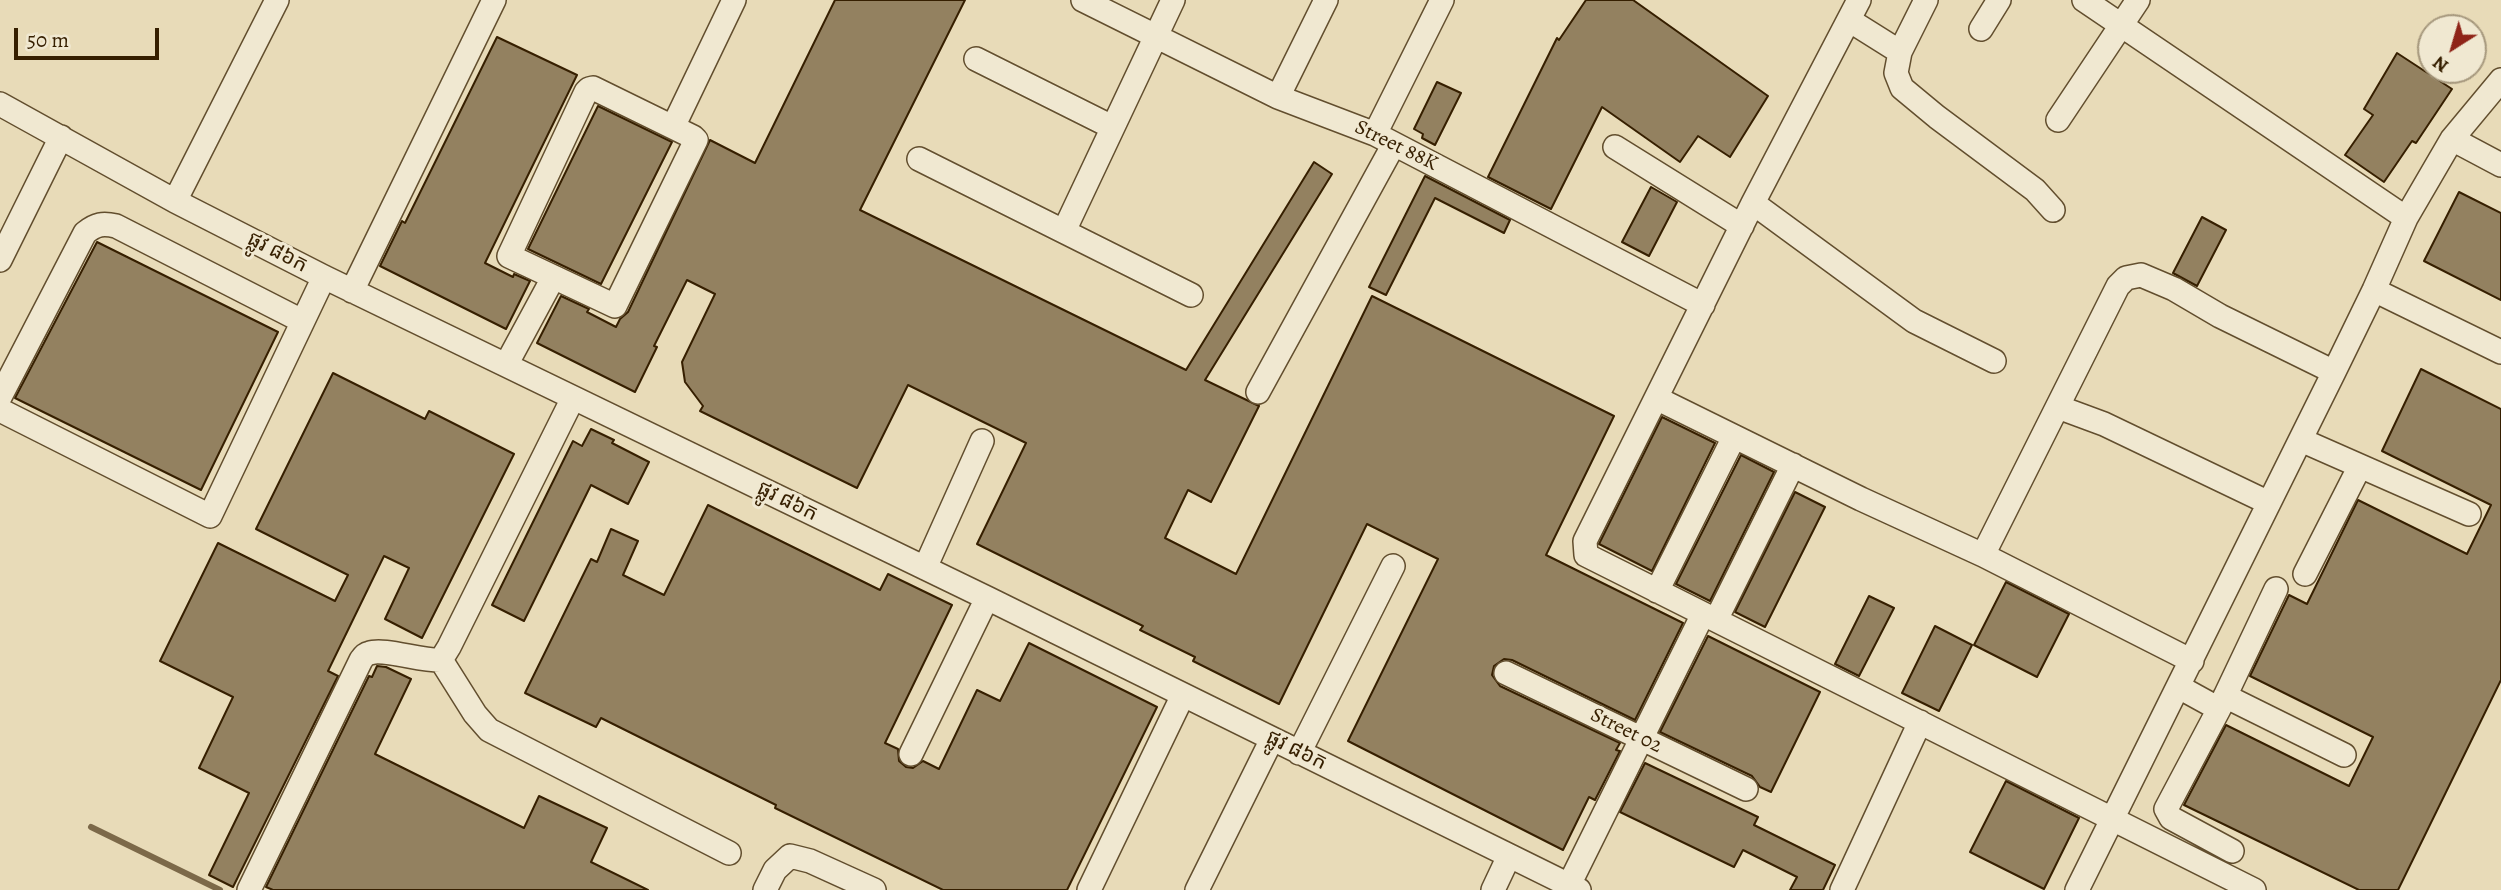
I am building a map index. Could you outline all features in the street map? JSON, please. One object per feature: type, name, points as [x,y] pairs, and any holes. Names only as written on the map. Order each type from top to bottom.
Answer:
[{"type":"street","points":[[175,201],[277,0]]},
{"type":"street","points":[[352,291],[494,0]]},
{"type":"street","points":[[673,127],[734,0]]},
{"type":"street","name":"Street 88K","points":[[1083,0],[1278,97],[1385,139],[1703,305]]},
{"type":"street","points":[[1064,231],[1173,0]]},
{"type":"street","points":[[1278,97],[1326,0]]},
{"type":"street","points":[[1258,392],[1385,139],[1443,0]]},
{"type":"street","points":[[1926,0],[1900,52],[1896,73],[1902,88],[2035,190],[2053,210]]},
{"type":"street","points":[[1981,29],[1999,0]]},
{"type":"street","points":[[2084,0],[2406,218]]},
{"type":"street","points":[[2058,120],[2138,0]]},
{"type":"street","points":[[1900,52],[1854,10],[1753,203],[1658,399],[1585,541],[1586,555],[2254,890]]},
{"type":"street","points":[[976,59],[1112,127]]},
{"type":"street","points":[[2077,890],[2301,440],[2406,218],[2452,139],[2501,80]]},
{"type":"street","points":[[593,88],[673,127],[696,140],[617,304],[611,306],[511,257],[509,253],[589,89],[593,88]]},
{"type":"street","name":"ផ្លូវ ៨៦ក","points":[[0,104],[175,201],[352,291],[987,598],[1574,888]]},
{"type":"street","points":[[0,260],[61,137]]},
{"type":"street","points":[[2452,139],[2501,166]]},
{"type":"street","points":[[1615,147],[1742,226]]},
{"type":"street","points":[[919,159],[1191,295]]},
{"type":"street","points":[[1753,203],[1914,321],[1994,361]]},
{"type":"street","points":[[0,397],[85,233],[106,223],[302,321]]},
{"type":"street","points":[[1983,555],[2118,286],[2126,278],[2141,275],[2175,289],[2220,316],[2334,372]]},
{"type":"street","points":[[0,410],[210,516],[324,277]]},
{"type":"street","points":[[506,365],[553,278]]},
{"type":"street","points":[[2374,290],[2501,352]]},
{"type":"street","points":[[441,660],[573,398]]},
{"type":"street","points":[[1658,399],[1983,555],[2192,661]]},
{"type":"street","points":[[2058,407],[2104,424],[2269,503]]},
{"type":"street","points":[[1657,591],[1734,437]]},
{"type":"street","points":[[2301,440],[2469,514]]},
{"type":"street","points":[[925,568],[982,441]]},
{"type":"street","points":[[1574,888],[1642,739],[1793,465]]},
{"type":"street","points":[[2305,574],[2360,466]]},
{"type":"street","points":[[1300,753],[1393,566]]},
{"type":"street","points":[[2232,851],[2171,818],[2166,808],[2222,703],[2276,589]]},
{"type":"street","points":[[911,754],[987,598]]},
{"type":"street","points":[[248,890],[360,660],[367,653],[376,652],[441,660]]},
{"type":"street","points":[[441,660],[475,714],[489,730],[729,853]]},
{"type":"street","name":"Street 02","points":[[1506,673],[1746,789]]},
{"type":"street","points":[[2179,687],[2344,755]]},
{"type":"street","points":[[1089,890],[1183,695]]},
{"type":"street","points":[[1842,890],[1920,722]]},
{"type":"street","points":[[1197,890],[1272,739]]},
{"type":"street","points":[[765,890],[775,870],[790,856],[810,861],[874,890]]},
{"type":"street","points":[[1493,890],[1509,856]]},
{"type":"building","points":[[835,0],[965,0],[860,210],[1186,370],[1314,162],[1332,174],[1205,380],[1259,406],[1211,502],[1188,490],[1165,538],[1236,574],[1372,296],[1614,416],[1546,555],[1683,623],[1635,720],[1512,660],[1504,659],[1494,666],[1492,675],[1500,686],[1620,743],[1616,750],[1620,751],[1595,800],[1589,797],[1563,850],[1348,741],[1438,559],[1367,524],[1279,704],[1193,661],[1195,657],[1140,630],[1143,626],[977,544],[1026,443],[908,385],[857,488],[700,411],[703,406],[685,382],[682,362],[715,294],[687,280],[654,346],[657,347],[635,392],[537,343],[561,296],[589,309],[587,312],[616,327],[628,312],[710,140],[755,163]]},
{"type":"building","points":[[1586,0],[1633,0],[1768,96],[1730,157],[1698,136],[1680,162],[1602,107],[1551,209],[1488,177],[1557,38],[1559,40]]},
{"type":"building","points":[[497,37],[577,75],[485,263],[513,277],[514,274],[530,281],[506,329],[380,266],[402,221],[405,223]]},
{"type":"building","points":[[2397,53],[2417,66],[2417,84],[2444,84],[2452,89],[2416,143],[2412,141],[2384,182],[2345,155],[2373,115],[2364,109]]},
{"type":"building","points":[[1437,82],[1461,93],[1435,145],[1422,138],[1423,134],[1414,129]]},
{"type":"building","points":[[598,106],[672,142],[601,284],[528,249]]},
{"type":"building","points":[[1425,176],[1510,220],[1504,233],[1435,198],[1386,295],[1369,287]]},
{"type":"building","points":[[1651,187],[1677,202],[1649,256],[1622,242]]},
{"type":"building","points":[[2459,192],[2501,213],[2501,300],[2424,261]]},
{"type":"building","points":[[2202,217],[2226,230],[2197,286],[2173,273]]},
{"type":"building","points":[[97,242],[278,332],[201,490],[15,398]]},
{"type":"building","points":[[2421,369],[2501,409],[2501,680],[2398,890],[2359,890],[2184,805],[2226,725],[2349,786],[2373,737],[2250,676],[2289,595],[2307,604],[2358,500],[2467,554],[2491,505],[2382,451]]},
{"type":"building","points":[[333,373],[425,419],[429,411],[514,454],[422,638],[385,619],[409,568],[384,556],[328,671],[338,676],[233,887],[209,875],[249,793],[199,768],[233,697],[160,661],[218,543],[335,601],[348,575],[256,529]]},
{"type":"building","points":[[1662,417],[1715,443],[1652,571],[1599,544]]},
{"type":"building","points":[[591,429],[649,462],[628,504],[591,485],[524,621],[492,605],[573,441],[582,446]]},
{"type":"building","points":[[1741,455],[1774,472],[1710,601],[1676,584]]},
{"type":"building","points":[[1795,492],[1825,507],[1765,627],[1735,612]]},
{"type":"building","points":[[708,505],[880,590],[888,574],[952,605],[885,743],[898,749],[899,761],[906,767],[913,768],[923,761],[939,769],[977,690],[1000,701],[1029,643],[1157,707],[1067,890],[943,890],[775,808],[776,805],[601,718],[596,727],[525,693],[591,559],[597,562],[611,529],[638,541],[623,575],[664,595]]},
{"type":"building","points":[[2006,582],[2069,614],[2037,677],[1974,645]]},
{"type":"building","points":[[1869,596],[1894,608],[1859,676],[1835,664]]},
{"type":"building","points":[[1935,626],[1972,645],[1939,711],[1902,693]]},
{"type":"building","points":[[1708,636],[1820,692],[1771,792],[1760,787],[1752,776],[1660,732]]},
{"type":"building","points":[[377,666],[386,667],[411,679],[375,754],[524,828],[539,796],[607,828],[591,862],[648,890],[273,890],[266,887],[369,676],[372,677]]},
{"type":"building","points":[[1645,763],[1758,817],[1754,825],[1835,865],[1823,890],[1790,890],[1797,877],[1743,850],[1734,867],[1620,812]]},
{"type":"building","points":[[2006,781],[2079,818],[2044,889],[1970,852]]},
{"type":"waterway","points":[[91,827],[220,890]]}]
